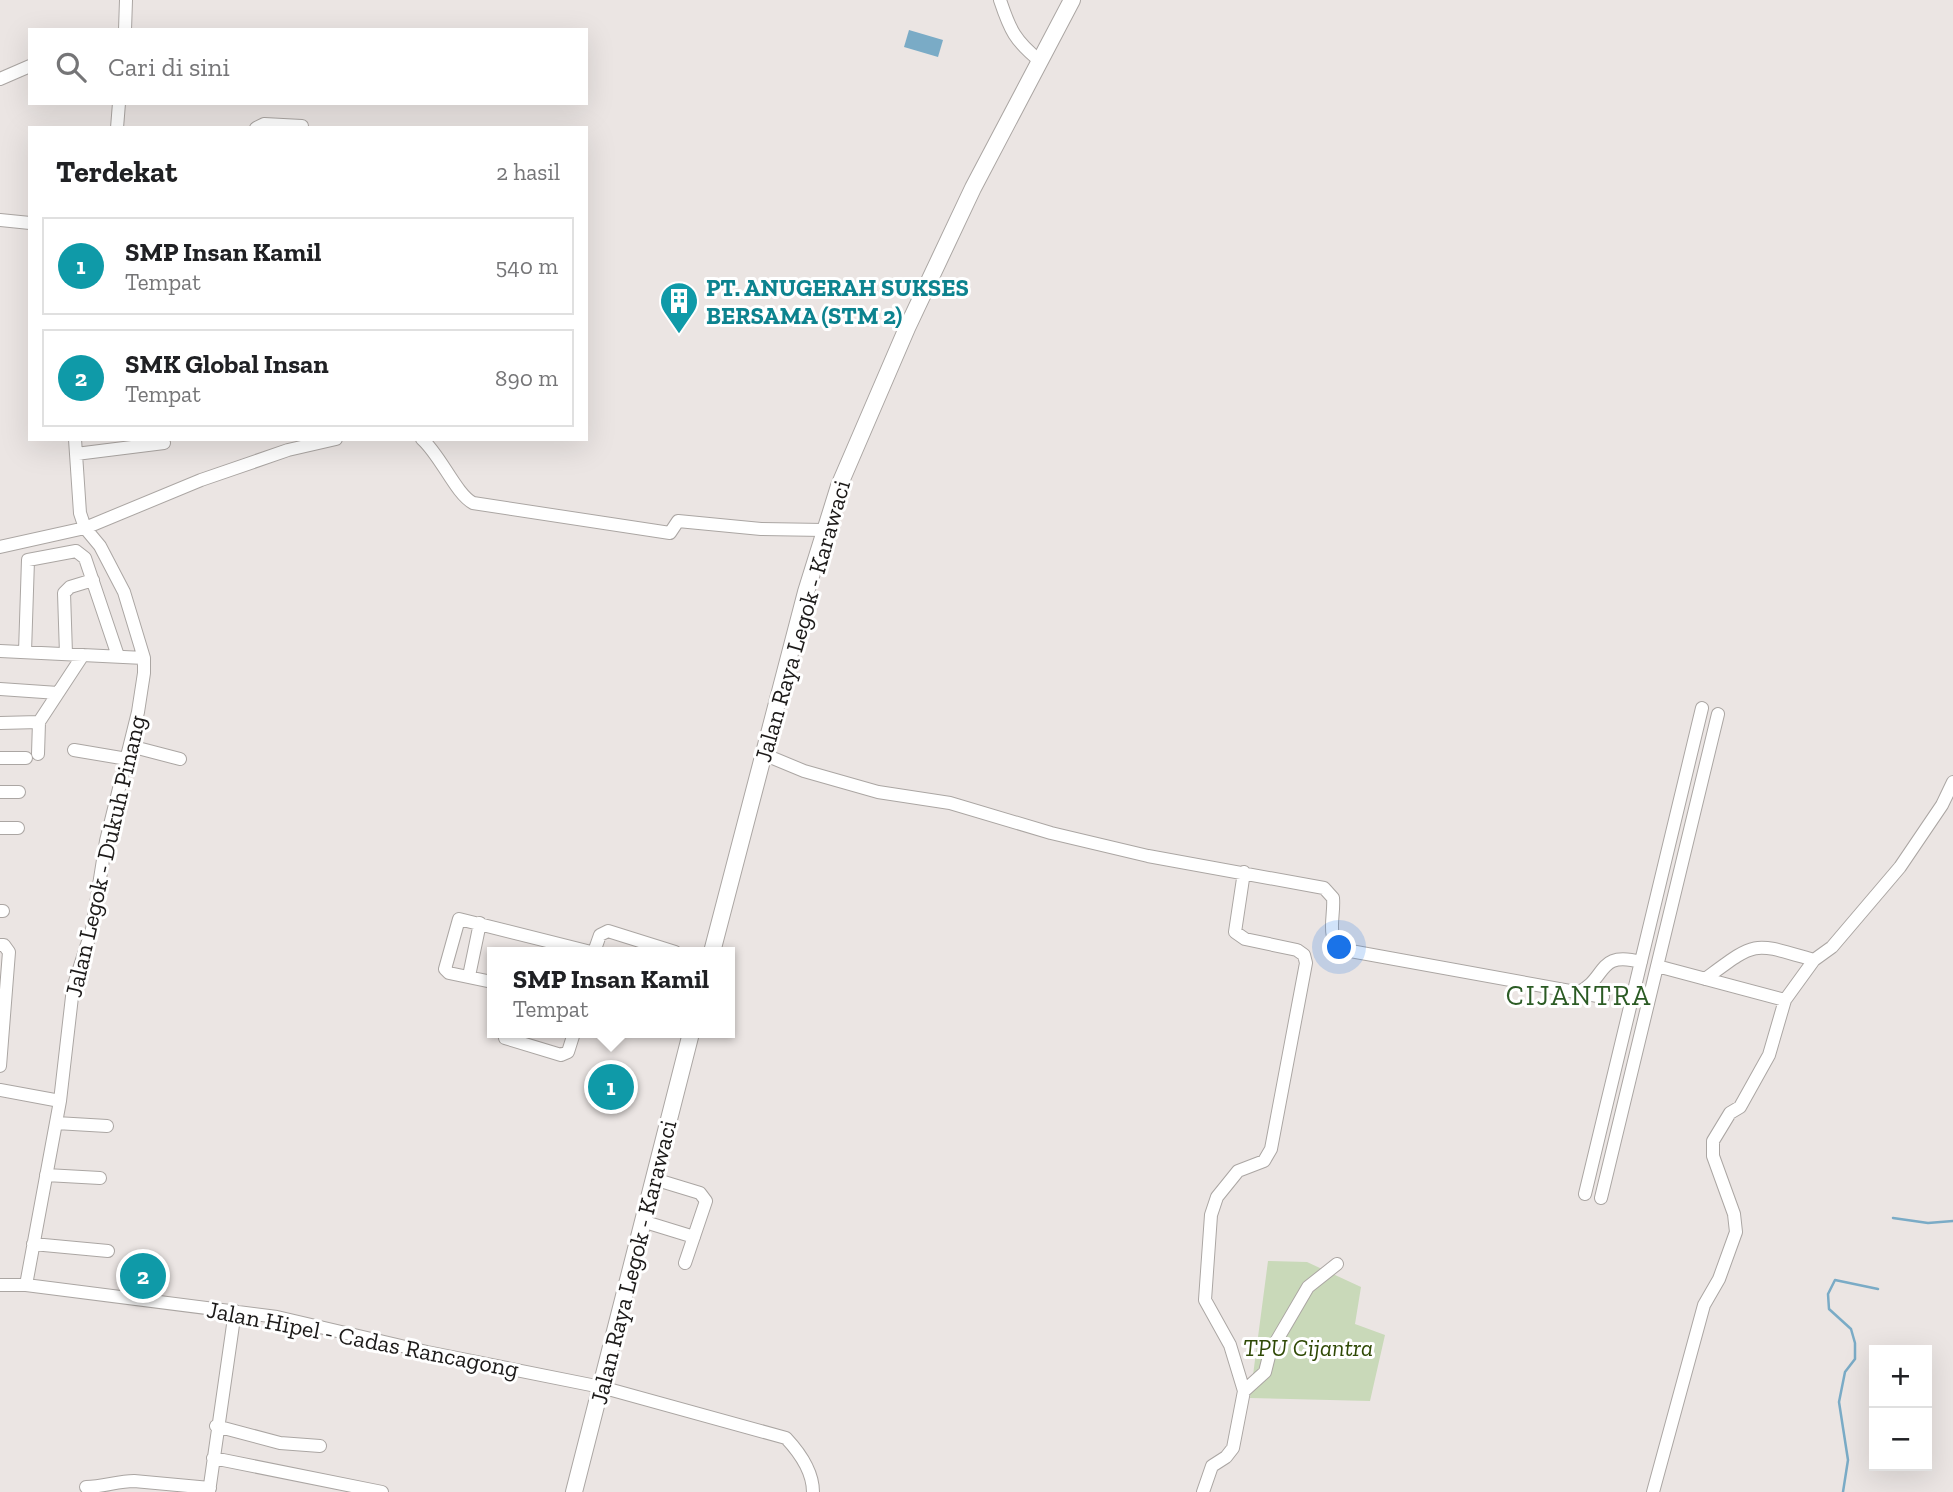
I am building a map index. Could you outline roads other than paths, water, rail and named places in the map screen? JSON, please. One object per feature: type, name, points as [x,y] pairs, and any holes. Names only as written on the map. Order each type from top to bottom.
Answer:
[{"type":"main road","name":"Jalan Raya Legok - Karawaci","points":[[713,947],[824,530],[839,486],[907,328],[973,188],[1072,0]]},
{"type":"main road","name":"Jalan Raya Legok - Karawaci","points":[[574,1492],[690,1038]]},
{"type":"street","points":[[125,28],[126,0]]},
{"type":"street","points":[[1000,0],[1011,32],[1020,45],[1040,61]]},
{"type":"street","points":[[0,79],[28,67]]},
{"type":"street","points":[[117,126],[119,105]]},
{"type":"street","points":[[260,126],[302,126]]},
{"type":"street","points":[[0,220],[28,223]]},
{"type":"street","name":"Jalan Legok - Dukuh Pinang","points":[[26,1284],[60,1101],[73,988],[92,929],[106,841],[142,691],[144,658],[118,577],[100,546],[85,528],[78,498],[75,441]]},
{"type":"street","points":[[0,547],[85,528],[201,480],[288,450],[327,441]]},
{"type":"street","points":[[424,441],[438,454],[460,492],[473,503],[670,533],[678,521],[761,530],[824,530]]},
{"type":"street","points":[[76,454],[164,443]]},
{"type":"street","points":[[25,652],[28,540]]},
{"type":"street","points":[[28,560],[79,552],[85,558],[118,656]]},
{"type":"street","points":[[66,654],[64,593],[70,587],[93,580]]},
{"type":"street","points":[[0,650],[144,658]]},
{"type":"street","points":[[0,758],[32,756],[39,722],[83,655]]},
{"type":"street","points":[[0,689],[58,693]]},
{"type":"street","points":[[1585,1194],[1702,708]]},
{"type":"street","points":[[1601,1198],[1718,714]]},
{"type":"street","points":[[0,723],[39,722]]},
{"type":"street","points":[[74,750],[128,752],[180,759]]},
{"type":"street","points":[[763,754],[804,771],[878,792],[950,803],[1051,833],[1148,856],[1244,872],[1329,891],[1334,910],[1331,934],[1337,946],[1345,950],[1603,997]]},
{"type":"street","points":[[1653,1492],[1704,1305],[1719,1279],[1736,1232],[1734,1214],[1713,1156],[1713,1141],[1730,1113],[1740,1107],[1769,1055],[1785,1000],[1814,960],[1832,947],[1899,867],[1942,805],[1953,782]]},
{"type":"street","points":[[0,792],[19,792]]},
{"type":"street","points":[[0,828],[18,828]]},
{"type":"street","points":[[1203,1492],[1212,1466],[1233,1448],[1244,1391],[1230,1345],[1205,1300],[1211,1214],[1217,1197],[1238,1171],[1264,1161],[1271,1149],[1306,963],[1304,955],[1297,950],[1245,939],[1235,932],[1235,914],[1244,872]]},
{"type":"street","points":[[1657,896],[1673,900]]},
{"type":"street","points":[[487,981],[449,973],[444,966],[457,920],[480,923],[574,947]]},
{"type":"street","points":[[469,976],[480,923]]},
{"type":"street","points":[[595,947],[600,935],[608,931],[659,947]]},
{"type":"street","points":[[0,945],[4,945],[9,952],[4,982],[1,1060]]},
{"type":"street","points":[[1705,979],[1746,949],[1762,945],[1814,960]]},
{"type":"street","points":[[1577,993],[1588,988],[1604,964],[1621,956],[1641,962]]},
{"type":"street","points":[[1657,966],[1785,1000]]},
{"type":"street","points":[[505,1038],[561,1055],[568,1052],[572,1038]]},
{"type":"street","points":[[1615,1068],[1632,1072]]},
{"type":"street","points":[[0,1090],[60,1101]]},
{"type":"street","points":[[56,1123],[107,1126]]},
{"type":"street","points":[[46,1175],[100,1178]]},
{"type":"street","points":[[654,1179],[704,1195],[705,1204],[685,1263]]},
{"type":"street","points":[[642,1220],[694,1237]]},
{"type":"street","points":[[33,1244],[108,1251]]},
{"type":"street","points":[[1244,1391],[1265,1372],[1270,1352],[1308,1287],[1337,1264]]},
{"type":"street","name":"Jalan Hipel - Cadas Rancagong","points":[[0,1285],[26,1284],[235,1311],[356,1333],[427,1352],[601,1387],[786,1438],[800,1454],[813,1483],[813,1492]]},
{"type":"street","points":[[86,1487],[114,1486],[124,1481],[134,1481],[209,1490],[216,1426],[235,1311]]},
{"type":"street","points":[[216,1426],[280,1443],[320,1446]]},
{"type":"street","points":[[213,1458],[382,1492]]},
{"type":"water","points":[[909,30],[943,40],[938,57],[904,47]]},
{"type":"waterway","points":[[1893,1218],[1928,1223],[1953,1221]]},
{"type":"waterway","points":[[1843,1492],[1848,1460],[1839,1402],[1845,1372],[1855,1359],[1855,1343],[1851,1329],[1829,1309],[1828,1294],[1835,1280],[1878,1289]]},
{"type":"place","name":"PT. ANUGERAH SUKSES BERSAMA (STM 2)","points":[[679,335]]},
{"type":"place","name":"SMP Insan Kamil","points":[[611,1087]]},
{"type":"place","name":"SMK Global Insan","points":[[143,1276]]},
{"type":"district","name":"CIJANTRA","points":[[1579,995]]},
{"type":"park label","name":"TPU Cijantra","points":[[1308,1347]]}]
